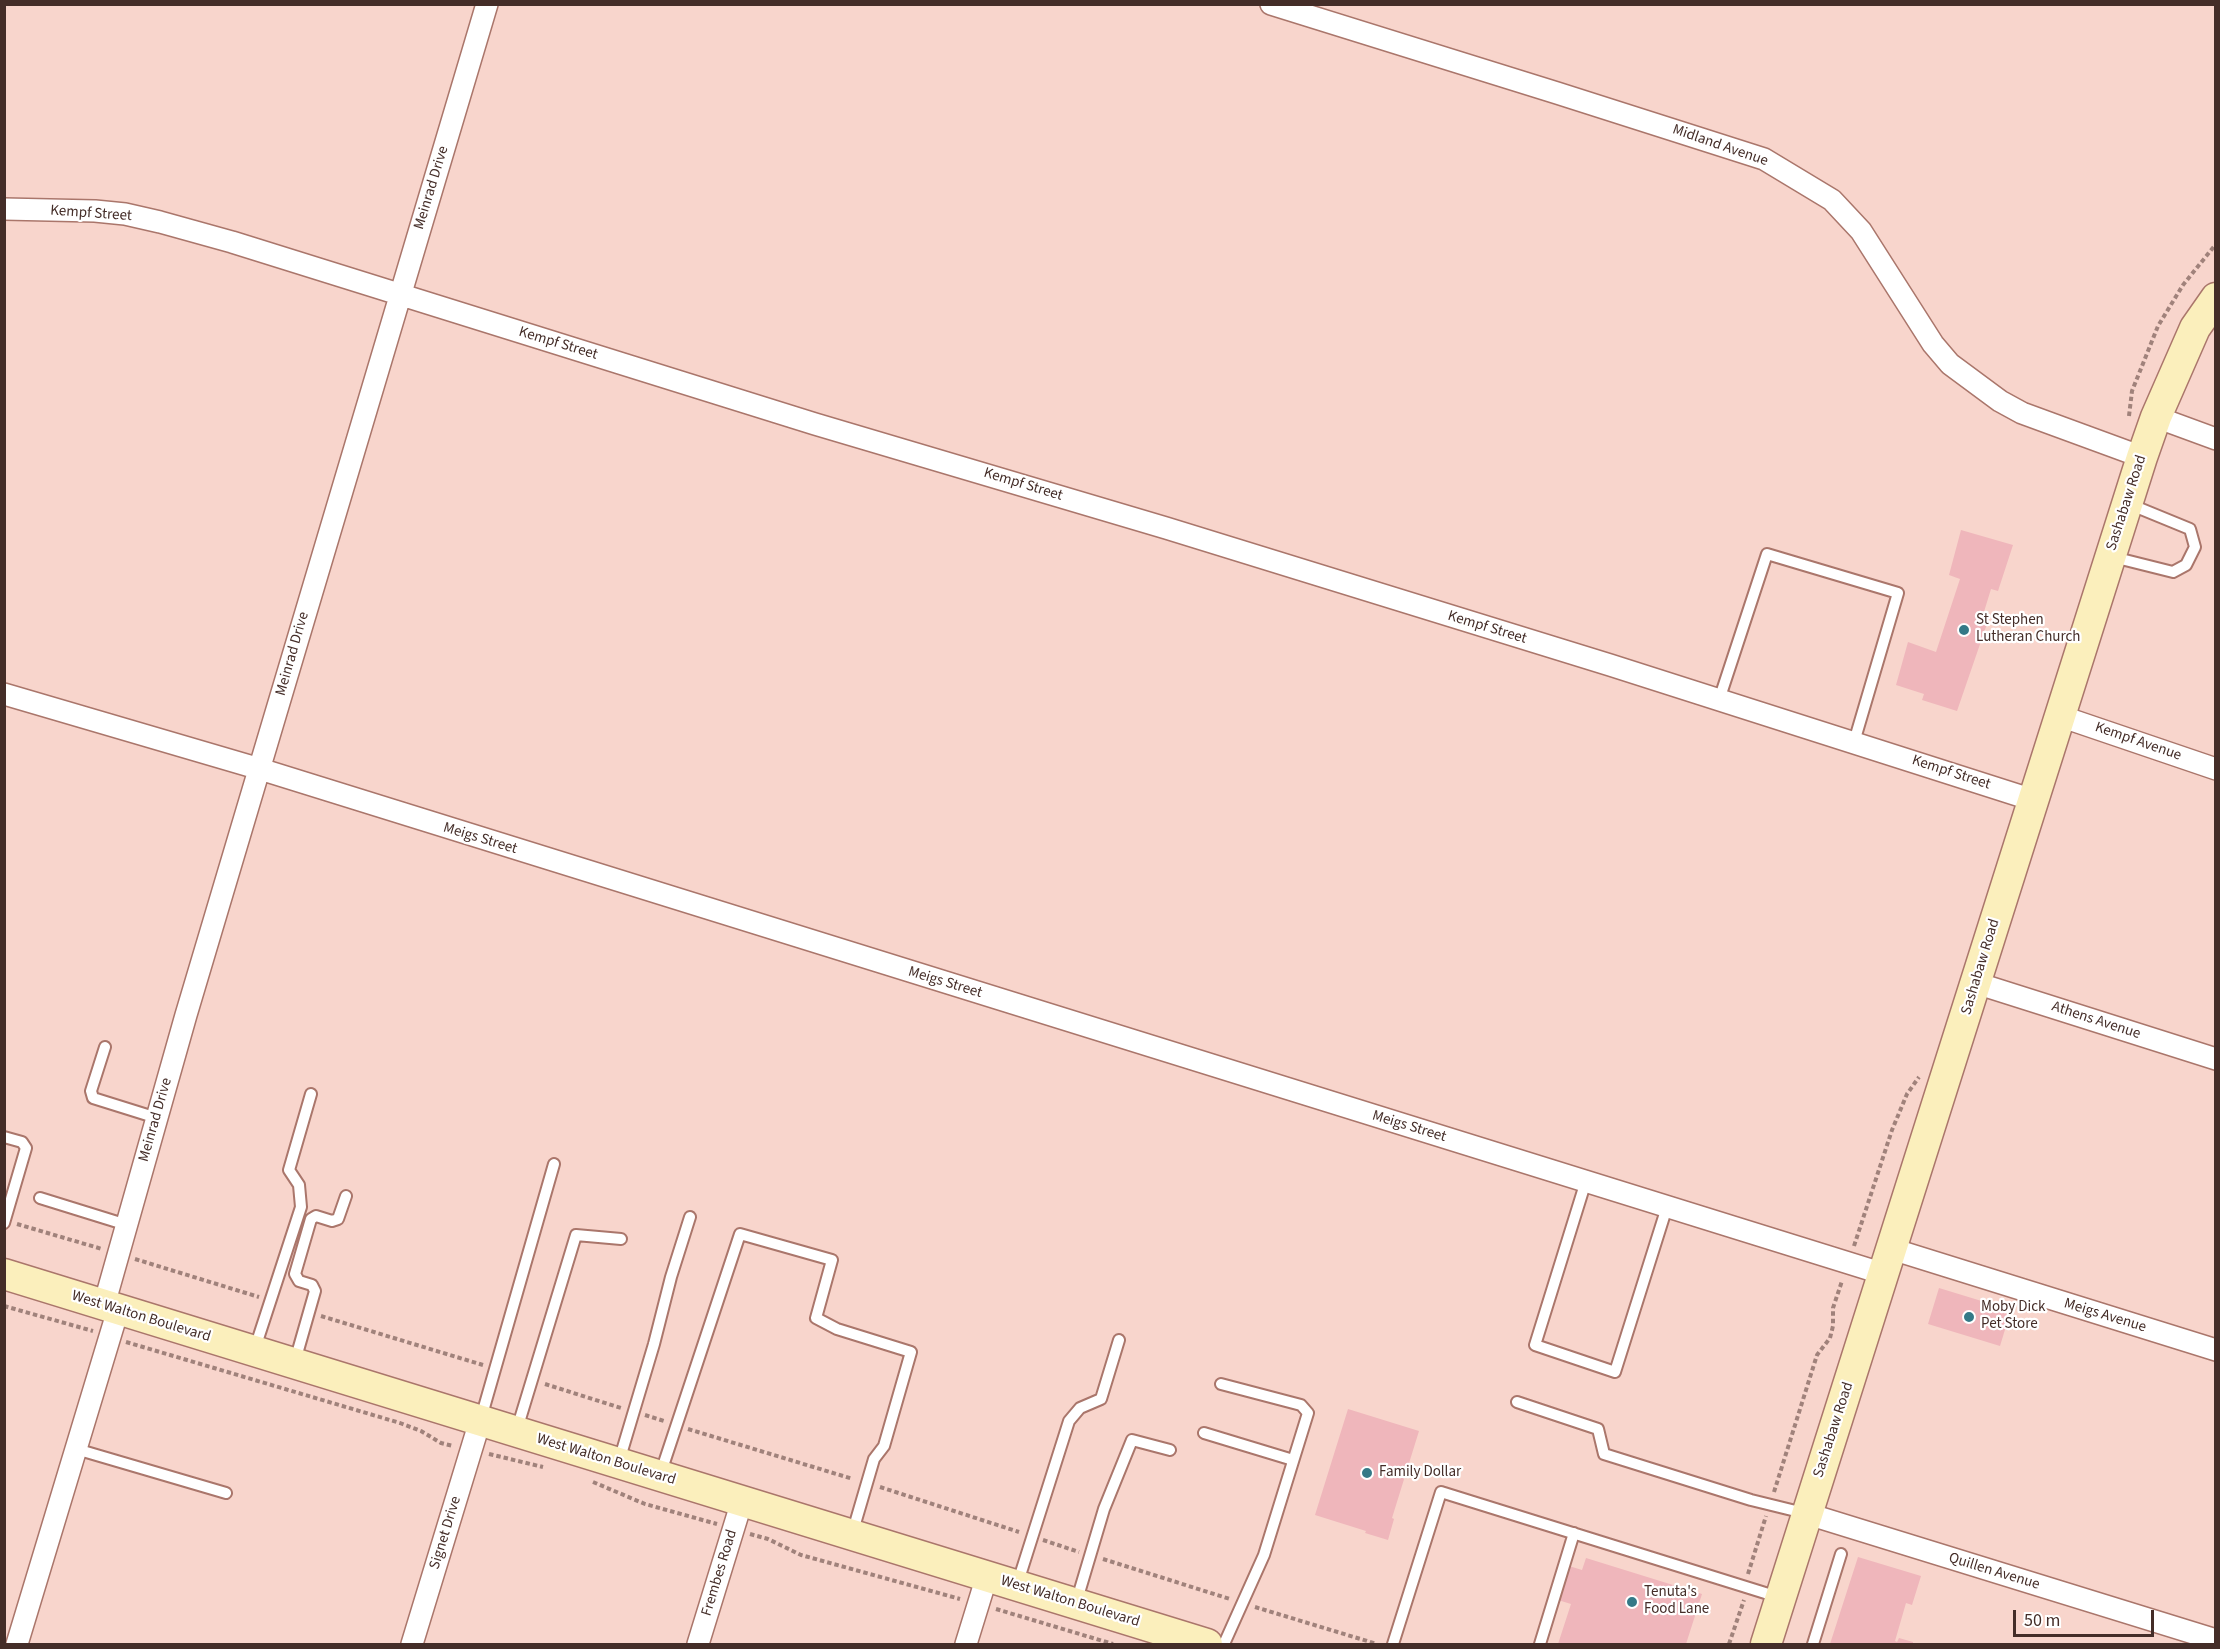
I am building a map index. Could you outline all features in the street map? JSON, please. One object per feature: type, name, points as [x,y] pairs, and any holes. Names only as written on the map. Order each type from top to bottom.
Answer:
[{"type":"street","name":"Meinrad Drive","points":[[17,1644],[76,1449],[111,1317],[127,1225],[157,1118],[487,4]]},
{"type":"street","name":"Midland Avenue","points":[[1271,4],[1764,159],[1832,200],[1861,231],[1926,334],[1950,364],[2000,401],[2022,413],[2132,453]]},
{"type":"street","name":"Kempf Street","points":[[4,209],[95,211],[125,214],[160,222],[815,424],[1177,532],[1854,742],[2033,800]]},
{"type":"street","name":"Sashabaw Road","points":[[1766,1644],[2127,503],[2132,453],[2156,417],[2195,328],[2216,298]]},
{"type":"street","points":[[2156,417],[2216,439]]},
{"type":"street","name":"Meigs Street","points":[[4,694],[260,769],[1848,1263],[1888,1261]]},
{"type":"street","name":"Kempf Avenue","points":[[2060,716],[2216,769]]},
{"type":"street","name":"Athens Avenue","points":[[1976,983],[2216,1059]]},
{"type":"street","name":"Meigs Avenue","points":[[1888,1261],[2216,1350]]},
{"type":"street","name":"West Walton Boulevard","points":[[4,1274],[111,1317],[254,1352],[1207,1644]]},
{"type":"street","name":"Signet Drive","points":[[412,1644],[480,1421]]},
{"type":"street","name":"Frembes Road","points":[[698,1644],[742,1501]]},
{"type":"street","name":"Quillen Avenue","points":[[1808,1514],[2216,1641]]},
{"type":"street","points":[[966,1644],[987,1576]]},
{"type":"lane","points":[[2109,556],[2173,572],[2186,565],[2195,547],[2190,529],[2127,503]]},
{"type":"lane","points":[[1719,700],[1767,554],[1898,593],[1854,742]]},
{"type":"lane","points":[[105,1047],[91,1091],[93,1098],[157,1118]]},
{"type":"lane","points":[[254,1352],[301,1208],[299,1185],[289,1170],[311,1094]]},
{"type":"lane","points":[[4,1137],[22,1142],[26,1148],[9,1189],[4,1222]]},
{"type":"lane","points":[[480,1421],[554,1164]]},
{"type":"lane","points":[[1586,1181],[1535,1345],[1615,1372],[1667,1207]]},
{"type":"lane","points":[[294,1364],[315,1291],[312,1285],[299,1281],[295,1274],[311,1219],[316,1216],[332,1221],[338,1219],[346,1196]]},
{"type":"lane","points":[[40,1198],[127,1225]]},
{"type":"lane","points":[[618,1464],[652,1354],[671,1277],[690,1216]]},
{"type":"lane","points":[[659,1476],[740,1234],[832,1260],[816,1318],[837,1329],[911,1352],[884,1446],[874,1459],[852,1535]]},
{"type":"lane","points":[[516,1432],[576,1235],[621,1239]]},
{"type":"lane","points":[[1016,1585],[1069,1421],[1080,1408],[1101,1399],[1119,1340]]},
{"type":"lane","points":[[1221,1384],[1301,1405],[1308,1413],[1264,1555],[1224,1644]]},
{"type":"lane","points":[[1516,1402],[1598,1429],[1604,1454],[1770,1505],[1808,1514]]},
{"type":"lane","points":[[1204,1433],[1293,1460]]},
{"type":"lane","points":[[1076,1604],[1104,1509],[1132,1440],[1170,1450]]},
{"type":"lane","points":[[76,1449],[226,1493]]},
{"type":"lane","points":[[1394,1644],[1441,1492],[1781,1598]]},
{"type":"lane","points":[[1540,1644],[1574,1533]]},
{"type":"lane","points":[[1813,1644],[1841,1554]]},
{"type":"path","points":[[2132,453],[2129,424],[2132,391],[2158,326],[2182,285],[2216,244]]},
{"type":"path","points":[[1729,1644],[1743,1605],[1748,1575],[1817,1355],[1830,1338],[1833,1308],[1892,1130],[1907,1094],[1924,1070]]},
{"type":"path","points":[[4,1306],[111,1317],[421,1431],[441,1443],[551,1469]]},
{"type":"path","points":[[584,1479],[645,1504],[768,1539],[801,1556],[978,1604],[1113,1644]]},
{"type":"building","name":"St Stephen Lutheran Church","points":[[1961,530],[2013,545],[1998,591],[1991,589],[1983,615],[1989,618],[1957,711],[1922,700],[1924,694],[1896,685],[1908,642],[1936,652],[1960,579],[1949,575]]},
{"type":"building","name":"Moby Dick Pet Store","points":[[1939,1288],[2011,1310],[2000,1346],[1928,1324]]},
{"type":"building","name":"Family Dollar","points":[[1348,1409],[1419,1431],[1392,1518],[1394,1519],[1388,1540],[1315,1515]]},
{"type":"building","points":[[1858,1557],[1921,1576],[1912,1605],[1906,1603],[1895,1641],[1897,1642],[1899,1638],[1913,1642],[1913,1644],[1830,1644]]},
{"type":"building","name":"Tenuta's Food Lane","points":[[1586,1558],[1702,1594],[1686,1644],[1558,1644],[1571,1604],[1558,1600],[1569,1566],[1582,1570]]},
{"type":"place","name":"St Stephen Lutheran Church","points":[[1964,630]]},
{"type":"place","name":"Moby Dick Pet Store","points":[[1969,1317]]},
{"type":"place","name":"Family Dollar","points":[[1367,1473]]},
{"type":"place","name":"Tenuta's Food Lane","points":[[1632,1602]]}]
